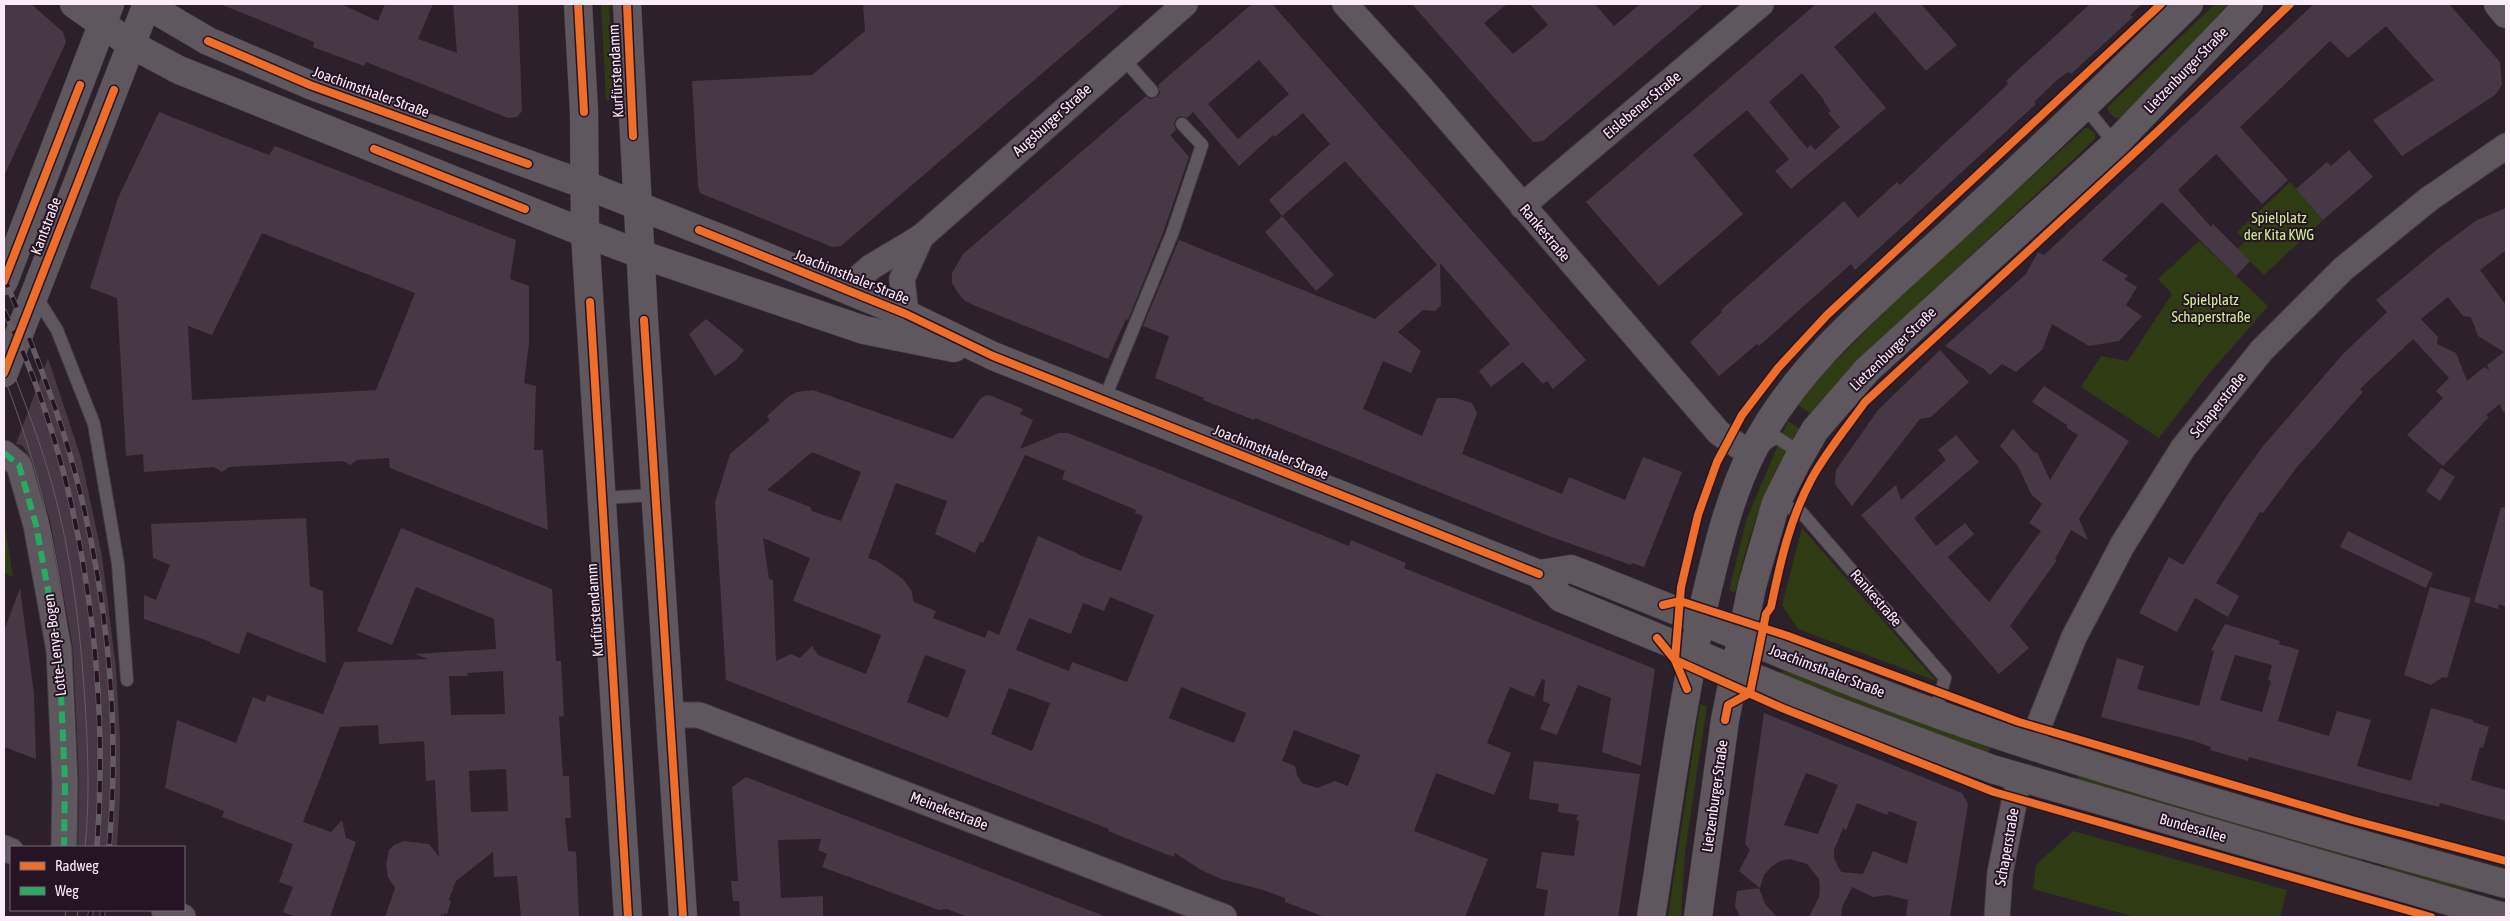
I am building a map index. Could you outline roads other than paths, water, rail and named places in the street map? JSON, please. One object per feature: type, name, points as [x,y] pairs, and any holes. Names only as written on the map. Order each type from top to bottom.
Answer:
[{"type":"main road","name":"Joachimsthaler Straße","points":[[74,4],[106,15],[132,45],[189,74],[640,254],[864,330],[993,356]]},
{"type":"main road","name":"Joachimsthaler Straße","points":[[146,4],[208,41],[310,85],[583,184],[846,289],[906,314],[993,356],[1539,574],[1561,598],[1826,707],[2019,778]]},
{"type":"main road","name":"Kantstraße","points":[[4,373],[132,45],[146,4]]},
{"type":"main road","name":"Kurfürstendamm","points":[[578,4],[584,112],[583,184],[585,232],[628,917]]},
{"type":"main road","name":"Kurfürstendamm","points":[[627,4],[654,494],[671,715],[683,917]]},
{"type":"main road","points":[[1651,917],[1693,652],[1700,620],[1724,527],[1751,454],[1782,400],[1838,337],[2085,108],[2189,4]]},
{"type":"main road","name":"Lietzenburger Straße","points":[[1698,917],[1734,669],[1741,637],[1762,548],[1776,503],[1801,453],[1815,430],[1867,370],[2115,144],[2249,4]]},
{"type":"main road","points":[[2498,4],[2506,14]]},
{"type":"main road","name":"Kantstraße","points":[[4,282],[106,15]]},
{"type":"main road","name":"Joachimsthaler Straße","points":[[1539,574],[1571,569],[1935,713],[2031,745]]},
{"type":"main road","name":"Bundesallee","points":[[2031,745],[2172,790],[2506,884]]},
{"type":"main road","name":"Bundesallee","points":[[2019,778],[2504,917]]},
{"type":"main road","points":[[2367,878],[2375,848]]},
{"type":"street","name":"Augsburger Straße","points":[[846,289],[871,267],[921,237],[1122,57],[1185,4]]},
{"type":"street","name":"Rankestraße","points":[[1345,4],[1418,84],[1719,433],[1751,454]]},
{"type":"street","name":"Eislebener Straße","points":[[1522,206],[1761,4]]},
{"type":"street","name":"Schaperstraße","points":[[2031,745],[2074,637],[2122,544],[2183,448],[2262,350],[2343,269],[2429,199],[2506,146]]},
{"type":"street","name":"Augsburger Straße","points":[[906,314],[902,279],[921,237]]},
{"type":"street","name":"Lotte-Lenya-Bogen","points":[[4,453],[19,466],[36,525],[59,650],[65,784],[64,846]]},
{"type":"street","name":"Meinekestraße","points":[[671,715],[699,715],[1224,917]]},
{"type":"street","name":"Schaperstraße","points":[[1997,917],[2000,873],[2019,778]]},
{"type":"street","points":[[167,911],[183,917]]},
{"type":"lane","points":[[1122,57],[1152,91]]},
{"type":"lane","points":[[2085,108],[2115,144]]},
{"type":"lane","points":[[1104,400],[1172,234],[1202,145],[1182,124]]},
{"type":"lane","points":[[34,293],[57,330],[94,424],[118,564],[127,680]]},
{"type":"lane","points":[[1751,454],[1776,437],[1801,453]]},
{"type":"lane","points":[[602,498],[654,494]]},
{"type":"lane","name":"Rankestraße","points":[[1776,503],[1801,512],[1945,678],[1935,713]]},
{"type":"tram line","points":[[4,350],[46,464],[62,522],[73,582],[83,673],[87,739],[88,793],[85,846]]},
{"type":"tram line","points":[[4,377],[42,495],[59,575],[65,616],[70,657],[75,736],[72,846]]},
{"type":"tram line","points":[[65,917],[66,911]]},
{"type":"tram line","points":[[77,917],[78,911]]},
{"type":"railway","points":[[4,277],[40,367],[64,435],[83,505],[93,553],[102,602],[111,700],[113,749],[109,846]]},
{"type":"railway","points":[[4,311],[31,372],[53,437],[71,504],[85,573],[94,642],[99,712],[100,780],[97,846]]},
{"type":"railway","points":[[90,917],[91,911]]},
{"type":"railway","points":[[102,917],[103,911]]},
{"type":"park label","name":"Spielplatz der Kita KWG","points":[[2279,226]]},
{"type":"park label","name":"Spielplatz Schaperstraße","points":[[2211,308]]}]
